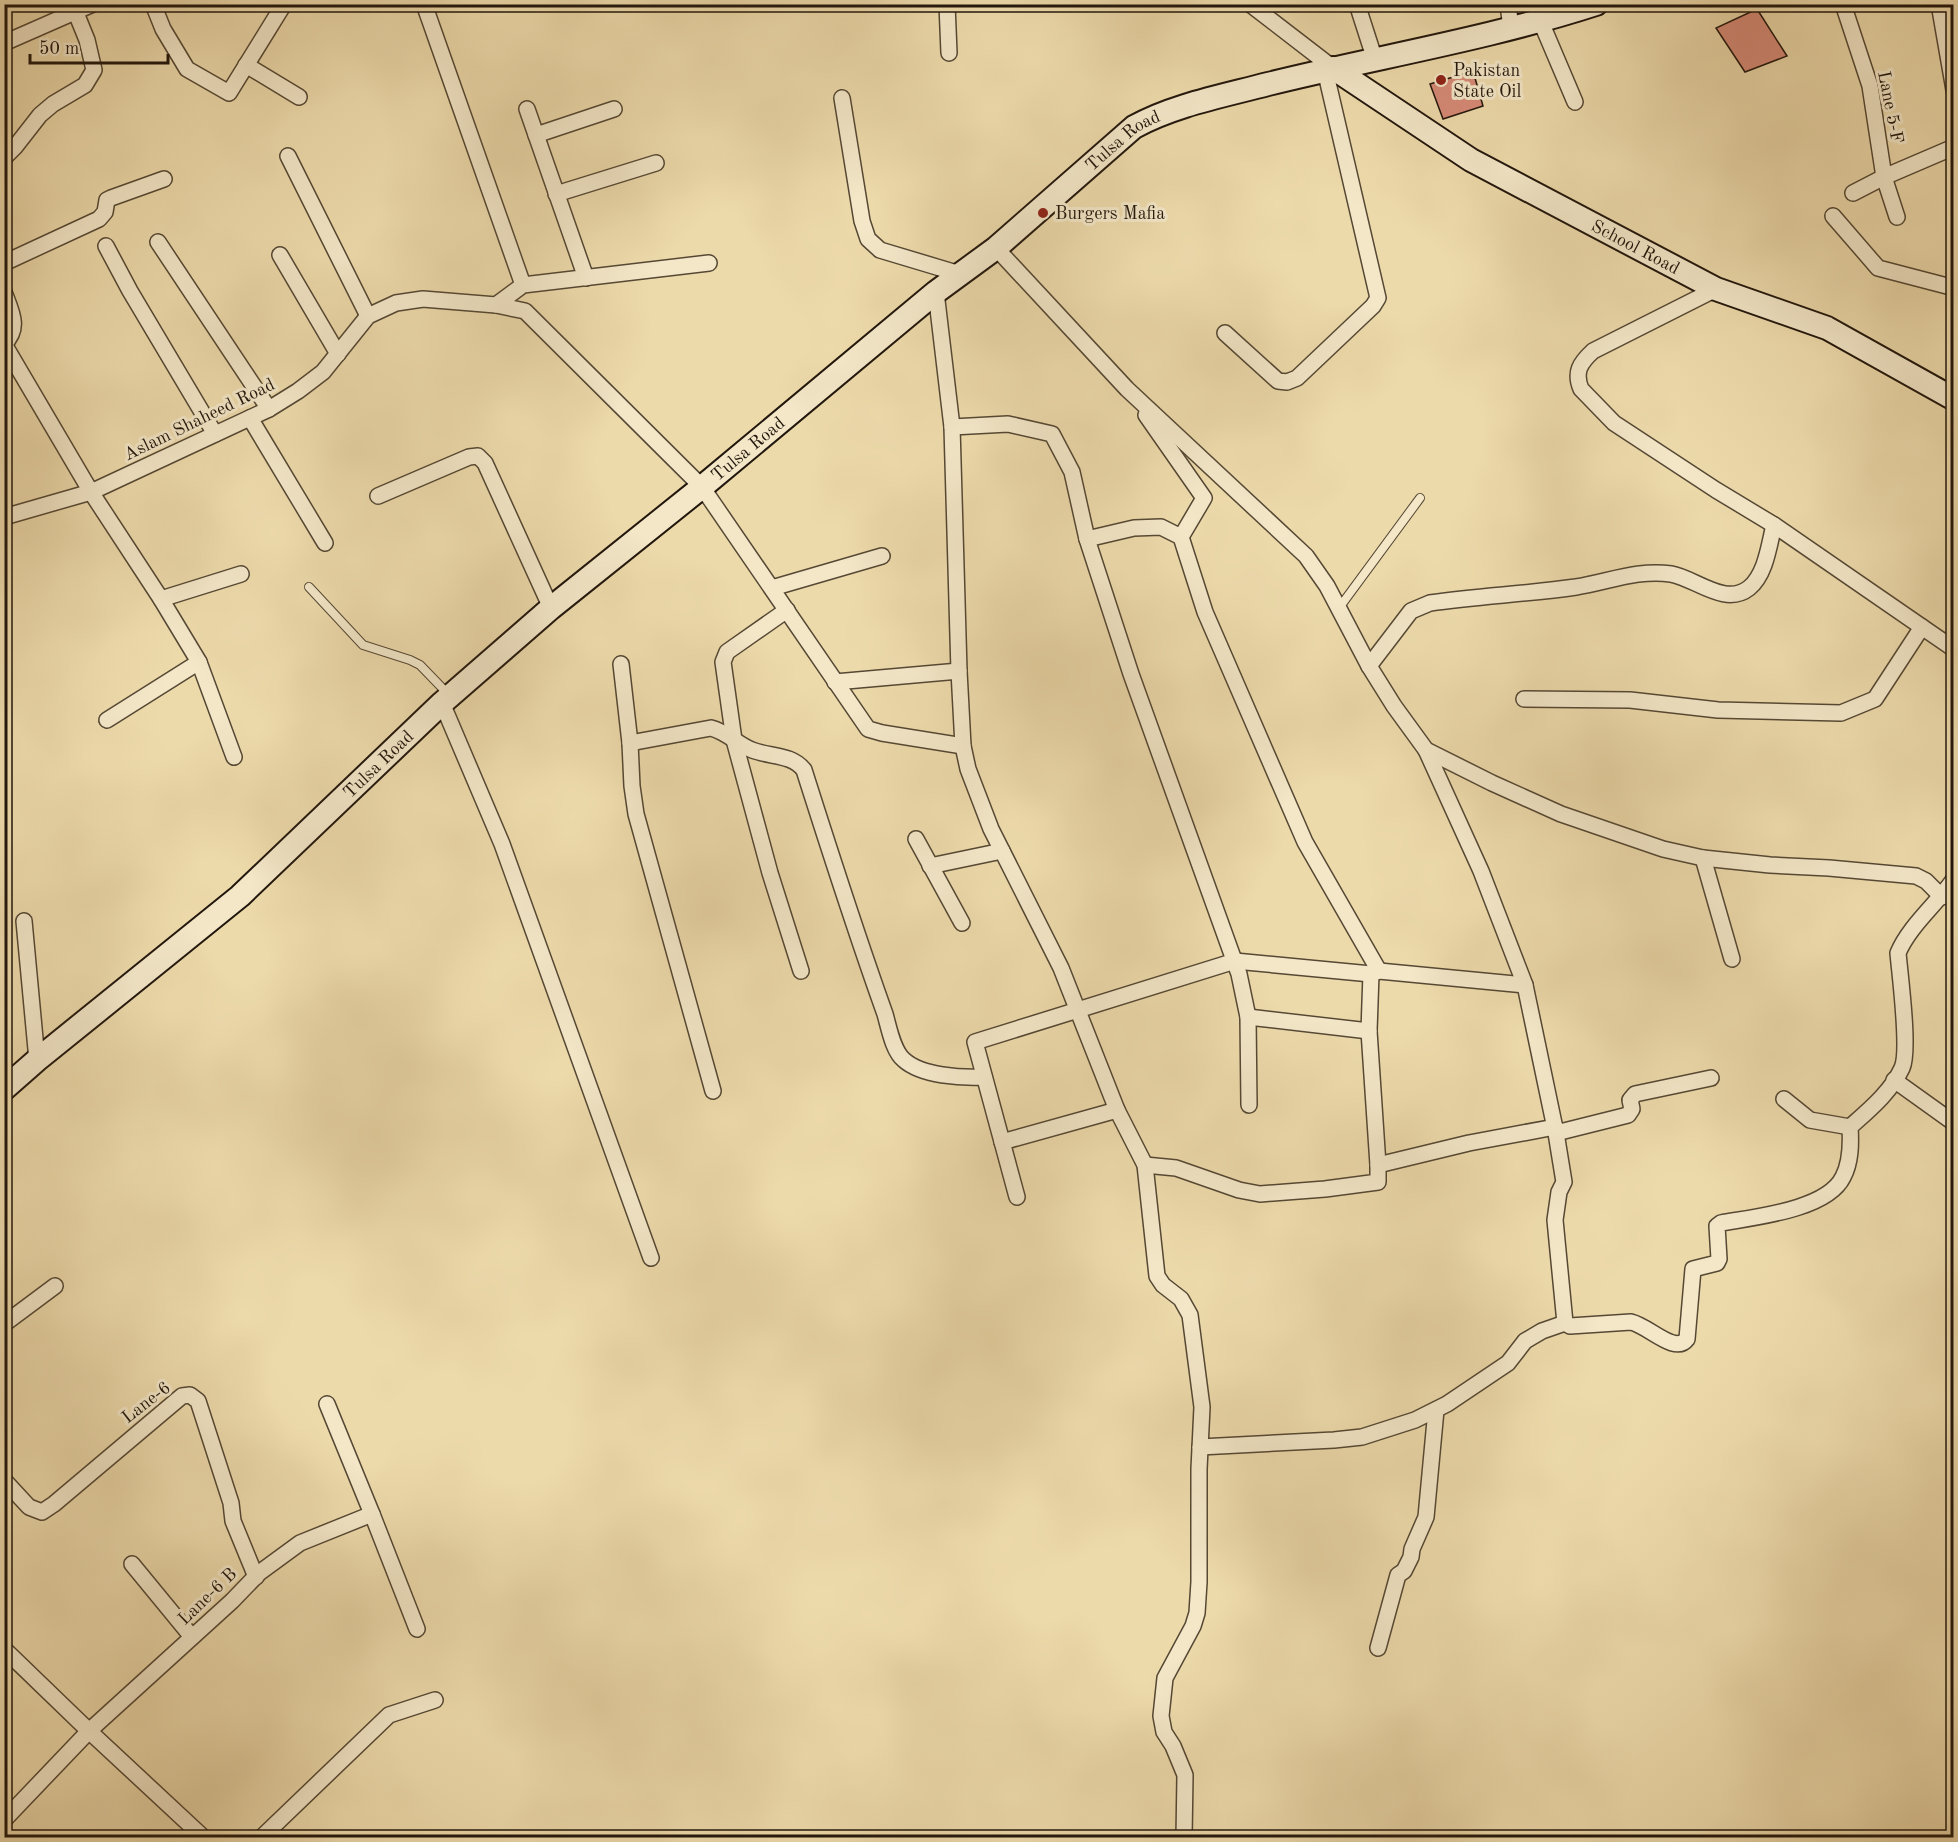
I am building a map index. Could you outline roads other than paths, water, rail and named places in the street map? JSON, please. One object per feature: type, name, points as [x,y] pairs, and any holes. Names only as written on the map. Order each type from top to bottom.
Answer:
[{"type":"main road","name":"Tulsa Road","points":[[4,1089],[240,896],[446,700],[551,608],[702,487],[936,292],[996,248],[1134,127],[1168,111],[1329,69],[1541,22],[1596,4]]},
{"type":"main road","name":"School Road","points":[[1329,69],[1471,160],[1716,289],[1827,328],[1953,399]]},
{"type":"street","points":[[4,43],[75,9],[93,4]]},
{"type":"street","points":[[153,4],[163,29],[187,69],[229,93],[284,4]]},
{"type":"street","points":[[424,4],[523,285]]},
{"type":"street","points":[[947,4],[950,53]]},
{"type":"street","points":[[1225,333],[1278,381],[1287,382],[1297,378],[1373,306],[1378,298],[1329,69],[1251,4]]},
{"type":"street","points":[[1357,4],[1375,60]]},
{"type":"street","points":[[1508,4],[1511,29]]},
{"type":"street","name":"Lane 5-F","points":[[1843,4],[1870,86],[1884,177],[1898,217]]},
{"type":"street","points":[[1939,4],[1953,90]]},
{"type":"street","points":[[4,158],[40,115],[53,104],[85,85],[94,70],[87,40],[75,9]]},
{"type":"street","points":[[1541,22],[1575,102]]},
{"type":"street","points":[[246,65],[299,97]]},
{"type":"street","points":[[842,98],[862,221],[868,239],[880,250],[960,274]]},
{"type":"street","points":[[527,109],[586,278]]},
{"type":"street","points":[[536,135],[614,109]]},
{"type":"street","points":[[1853,193],[1953,147]]},
{"type":"street","points":[[288,156],[368,316]]},
{"type":"street","points":[[556,194],[656,163]]},
{"type":"street","points":[[4,263],[99,219],[105,212],[107,200],[164,180]]},
{"type":"street","points":[[1833,216],[1878,268],[1953,286]]},
{"type":"street","points":[[158,242],[269,409]]},
{"type":"street","points":[[106,246],[130,291],[215,434]]},
{"type":"street","points":[[996,248],[1127,389],[1306,555],[1322,578],[1369,666],[1426,750],[1481,872],[1525,986],[1564,1182],[1559,1192],[1555,1220],[1565,1323]]},
{"type":"street","points":[[280,255],[338,354]]},
{"type":"street","points":[[496,305],[523,285],[709,263]]},
{"type":"street","points":[[1716,289],[1593,351],[1578,369],[1578,382],[1586,396],[1614,423],[1774,525],[1953,649]]},
{"type":"street","points":[[4,292],[15,328],[10,339],[4,344],[91,492],[199,662],[234,757]]},
{"type":"street","points":[[936,292],[952,427],[963,746],[977,798],[1061,968],[1118,1110],[1145,1165],[1157,1276],[1163,1285],[1181,1299],[1191,1315],[1202,1407],[1197,1613],[1193,1626],[1165,1678],[1161,1716],[1164,1732],[1173,1746],[1185,1775],[1184,1838]]},
{"type":"street","name":"Aslam Shaheed Road","points":[[4,517],[91,492],[269,409],[323,372],[368,316],[396,303],[423,299],[496,305],[525,311],[702,487],[868,729],[963,746]]},
{"type":"street","points":[[1127,389],[1204,498],[1180,537]]},
{"type":"street","points":[[250,418],[326,543]]},
{"type":"street","points":[[952,427],[1008,424],[1052,434],[1072,472],[1087,539],[1139,696],[1235,961],[1248,1017],[1250,1106]]},
{"type":"street","points":[[378,496],[469,457],[478,456],[485,463],[551,608]]},
{"type":"street","points":[[1369,666],[1411,611],[1430,603],[1577,587],[1638,573],[1672,574],[1722,593],[1735,594],[1749,588],[1761,574],[1774,525]]},
{"type":"street","points":[[1087,539],[1134,528],[1161,527],[1180,537],[1205,612],[1305,842],[1375,973],[1369,1031],[1378,1182],[1260,1194],[1239,1190],[1176,1168],[1145,1165]]},
{"type":"street","points":[[772,588],[882,556]]},
{"type":"street","points":[[160,599],[241,574]]},
{"type":"street","points":[[787,610],[727,652],[723,662],[734,740],[770,873],[801,971]]},
{"type":"street","points":[[1524,699],[1630,700],[1718,710],[1841,713],[1875,699],[1922,627]]},
{"type":"street","points":[[107,720],[199,662]]},
{"type":"street","points":[[621,664],[636,814],[713,1091]]},
{"type":"street","points":[[835,682],[959,671]]},
{"type":"street","points":[[446,700],[502,844],[651,1258]]},
{"type":"street","points":[[630,743],[711,728],[722,730],[734,740],[755,751],[791,759],[800,764],[804,770],[892,1039],[903,1059],[918,1069],[962,1078],[984,1077]]},
{"type":"street","points":[[1426,750],[1561,814],[1663,849],[1703,858],[1916,876],[1926,881],[1942,897]]},
{"type":"street","points":[[916,839],[962,923]]},
{"type":"street","points":[[930,866],[1002,852]]},
{"type":"street","points":[[1703,858],[1732,959]]},
{"type":"street","points":[[1200,1447],[1362,1437],[1415,1420],[1436,1410],[1508,1363],[1525,1341],[1542,1330],[1565,1323],[1570,1326],[1631,1322],[1641,1324],[1671,1344],[1678,1346],[1684,1344],[1687,1339],[1693,1269],[1717,1263],[1719,1259],[1717,1226],[1721,1223],[1791,1211],[1830,1194],[1843,1178],[1851,1148],[1850,1127],[1882,1097],[1902,1067],[1905,1051],[1898,953],[1903,942],[1942,897],[1953,879]]},
{"type":"street","points":[[24,921],[38,1060]]},
{"type":"street","points":[[1017,1197],[975,1042],[1235,961],[1525,986]]},
{"type":"street","points":[[1248,1017],[1369,1031]]},
{"type":"street","points":[[1378,1165],[1469,1143],[1555,1130],[1628,1115],[1632,1109],[1630,1100],[1635,1094],[1711,1078]]},
{"type":"street","points":[[1894,1080],[1953,1123]]},
{"type":"street","points":[[1784,1099],[1809,1120],[1850,1127]]},
{"type":"street","points":[[1002,1142],[1118,1110]]},
{"type":"street","points":[[4,1324],[55,1286]]},
{"type":"street","name":"Lane-6","points":[[4,1480],[29,1507],[42,1512],[182,1396],[190,1395],[198,1401],[231,1503],[233,1521],[255,1577]]},
{"type":"street","points":[[327,1404],[417,1629]]},
{"type":"street","points":[[1378,1648],[1398,1575],[1404,1571],[1411,1557],[1412,1549],[1426,1517],[1436,1410]]},
{"type":"street","name":"Lane-6 B","points":[[4,1820],[89,1731],[192,1638],[255,1577],[300,1543],[372,1514]]},
{"type":"street","points":[[132,1564],[192,1638]]},
{"type":"street","points":[[4,1649],[204,1838]]},
{"type":"street","points":[[261,1838],[390,1715],[435,1700]]},
{"type":"lane","points":[[1339,608],[1420,498]]},
{"type":"lane","points":[[309,587],[363,645],[420,665],[446,700]]},
{"type":"place","name":"Pakistan State Oil","points":[[1441,80]]},
{"type":"place","name":"Burgers Mafia","points":[[1043,213]]}]
